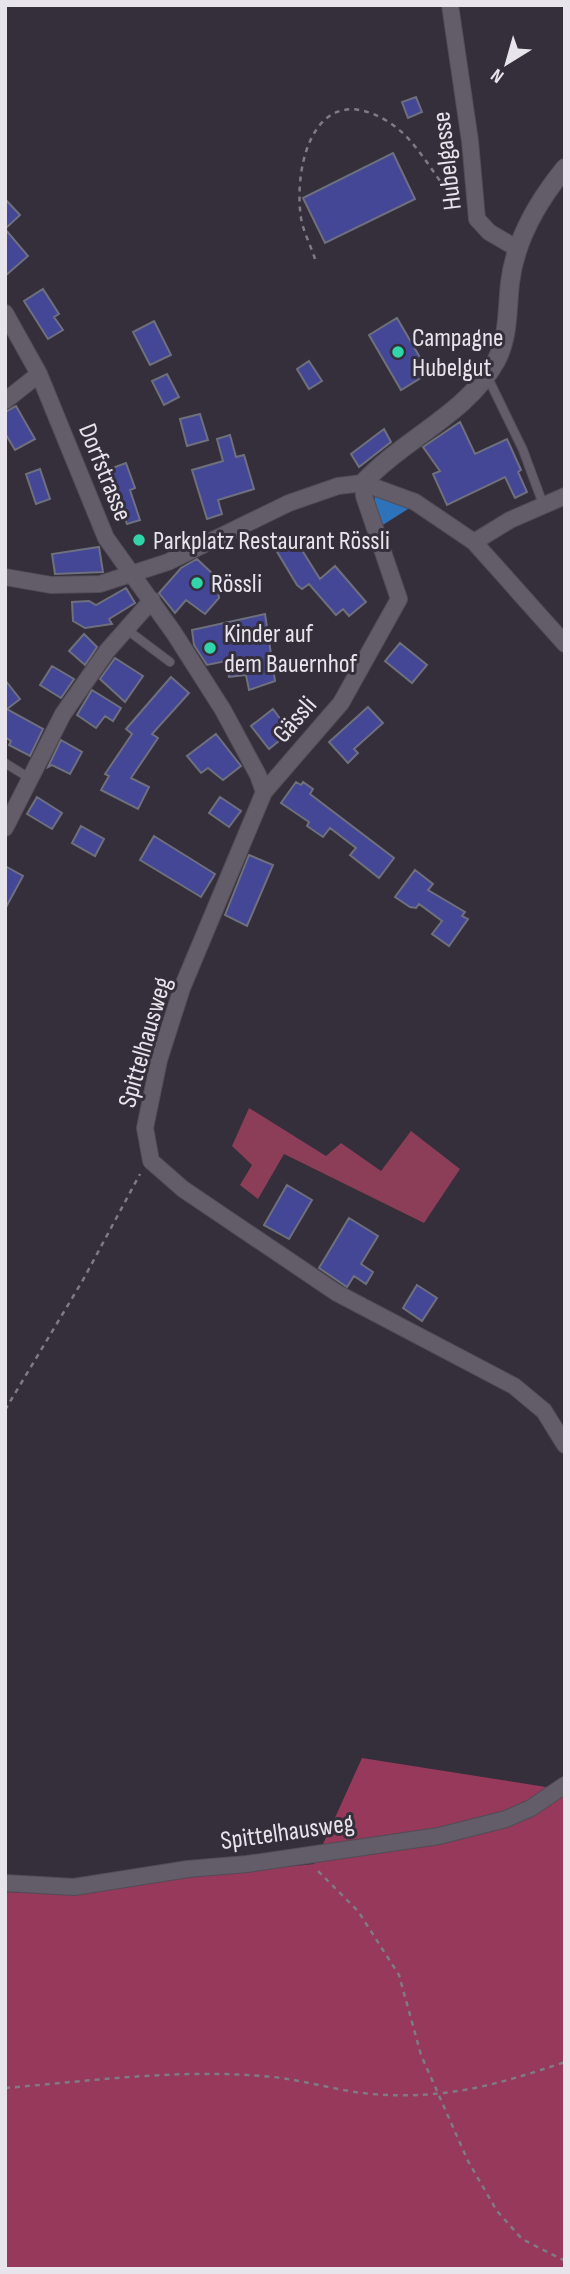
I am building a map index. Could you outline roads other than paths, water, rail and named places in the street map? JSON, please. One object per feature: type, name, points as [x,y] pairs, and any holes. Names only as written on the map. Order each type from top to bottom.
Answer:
[{"type":"street","name":"Hubelgasse","points":[[450,5],[470,141],[477,219],[489,232],[518,249]]},
{"type":"street","points":[[363,482],[382,462],[468,398],[487,376],[504,342],[510,281],[518,249],[538,205],[565,168]]},
{"type":"street","name":"Dorfstrasse","points":[[5,313],[39,374],[106,538],[132,573]]},
{"type":"street","points":[[5,401],[39,374]]},
{"type":"street","points":[[5,577],[79,586],[100,584],[200,548],[289,503],[338,486],[363,482],[415,502],[474,542],[565,644]]},
{"type":"street","name":"Gässli","points":[[264,792],[341,703],[399,599],[363,482]]},
{"type":"street","points":[[474,542],[543,504],[565,496]]},
{"type":"street","points":[[132,573],[223,710],[258,775],[264,792]]},
{"type":"street","points":[[5,828],[63,715],[107,650],[152,600]]},
{"type":"street","name":"Spittelhausweg","points":[[264,792],[182,989],[159,1060],[145,1128],[151,1161],[183,1189],[337,1293],[487,1370],[525,1393],[544,1411],[565,1445]]},
{"type":"street","name":"Spittelhausweg","points":[[5,1883],[74,1887],[439,1836],[482,1826],[531,1808],[565,1785]]},
{"type":"lane","points":[[487,376],[523,450],[543,504]]},
{"type":"lane","points":[[126,629],[170,662]]},
{"type":"lane","points":[[5,763],[31,779]]},
{"type":"water","points":[[375,495],[408,509],[378,528],[373,514]]},
{"type":"place","name":"Campagne Hubelgut","points":[[398,352]]},
{"type":"place","name":"Parkplatz Restaurant Rössli","points":[[139,540]]},
{"type":"place","name":"Rössli","points":[[197,583]]},
{"type":"place","name":"Kinder auf dem Bauernhof","points":[[210,648]]}]
